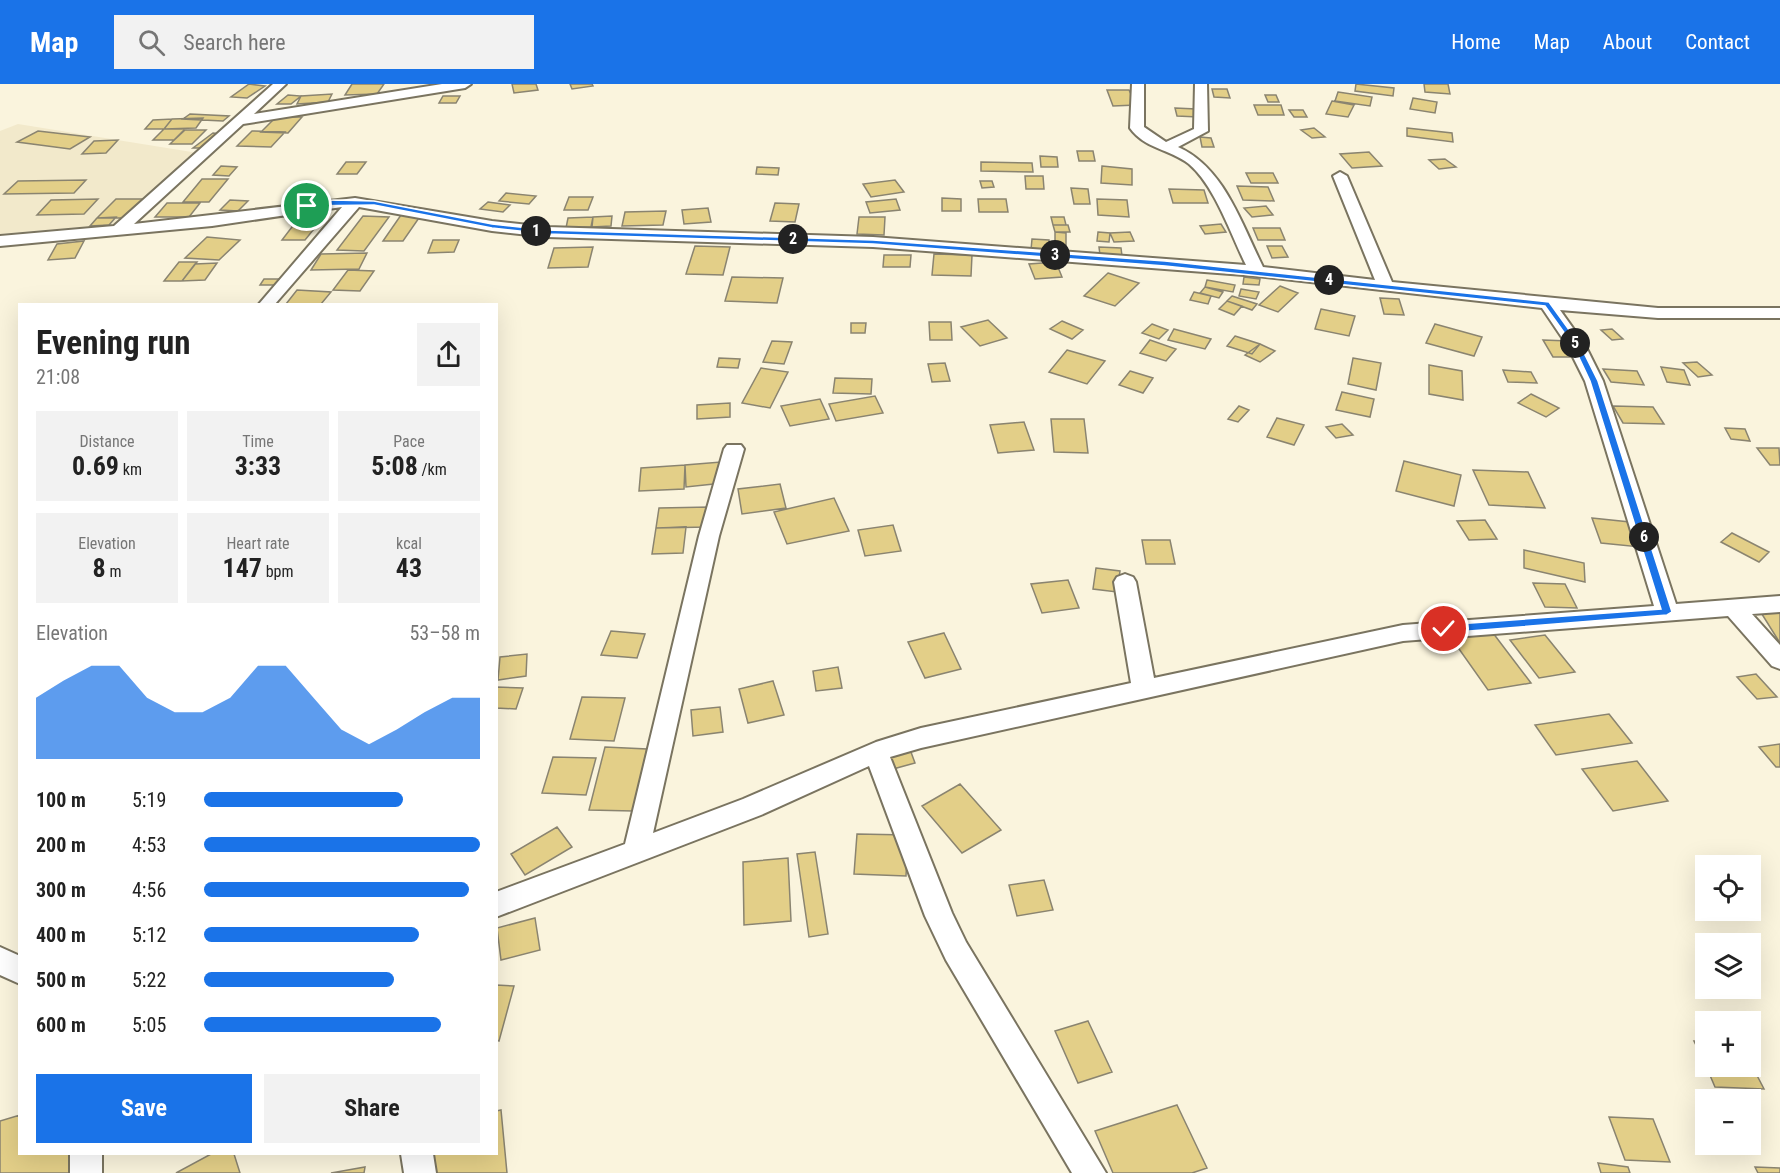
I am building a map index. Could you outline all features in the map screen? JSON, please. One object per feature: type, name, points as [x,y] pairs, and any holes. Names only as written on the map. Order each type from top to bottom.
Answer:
[{"type":"street","points":[[118,229],[280,84]]},
{"type":"street","points":[[238,121],[465,84]]},
{"type":"street","points":[[1138,84],[1137,128],[1144,136],[1187,156],[1203,170],[1257,271]]},
{"type":"street","points":[[1167,147],[1201,131],[1201,84]]},
{"type":"street","points":[[1340,176],[1386,286]]},
{"type":"street","points":[[268,303],[355,202]]},
{"type":"street","points":[[0,241],[213,221],[307,206],[355,202],[492,226],[537,231],[873,242],[1257,271],[1547,304],[1698,315],[1780,313]]},
{"type":"street","points":[[1547,304],[1576,345],[1594,381],[1667,612]]},
{"type":"street","points":[[636,852],[709,536],[734,449]]},
{"type":"street","points":[[1125,582],[1144,689]]},
{"type":"street","points":[[498,904],[752,807],[876,752],[921,738],[1403,633],[1780,604]]},
{"type":"street","points":[[1732,606],[1780,660]]},
{"type":"street","points":[[876,752],[939,916],[956,951],[1090,1173]]},
{"type":"street","points":[[0,960],[18,970]]},
{"type":"street","points":[[86,1155],[86,1173]]},
{"type":"street","points":[[417,1155],[420,1173]]},
{"type":"shaded area","points":[[18,124],[198,153],[117,224],[0,234],[0,131]]},
{"type":"building","points":[[249,84],[265,86],[247,98],[231,97]]},
{"type":"building","points":[[352,84],[384,84],[377,94],[345,95]]},
{"type":"building","points":[[512,84],[536,84],[538,90],[514,93]]},
{"type":"building","points":[[570,84],[592,84],[593,86],[572,89]]},
{"type":"building","points":[[1356,84],[1394,88],[1393,96],[1355,91]]},
{"type":"building","points":[[1424,84],[1448,84],[1450,94],[1425,92]]},
{"type":"building","points":[[1212,89],[1227,89],[1230,98],[1214,97]]},
{"type":"building","points":[[1107,90],[1129,90],[1136,105],[1113,106]]},
{"type":"building","points":[[1338,92],[1372,97],[1370,106],[1335,101]]},
{"type":"building","points":[[332,94],[328,102],[297,104],[301,96]]},
{"type":"building","points":[[288,95],[301,96],[291,104],[277,104]]},
{"type":"building","points":[[1265,95],[1276,95],[1279,102],[1268,102]]},
{"type":"building","points":[[443,96],[460,96],[456,103],[439,103]]},
{"type":"building","points":[[1413,98],[1437,102],[1435,113],[1410,109]]},
{"type":"building","points":[[1332,101],[1354,105],[1348,117],[1326,114]]},
{"type":"building","points":[[1254,105],[1281,105],[1284,115],[1258,115]]},
{"type":"building","points":[[1175,108],[1196,109],[1198,117],[1177,116]]},
{"type":"building","points":[[1289,110],[1303,110],[1307,117],[1294,117]]},
{"type":"building","points":[[190,114],[229,116],[223,121],[183,119]]},
{"type":"building","points":[[276,117],[302,117],[288,133],[261,132]]},
{"type":"building","points":[[203,118],[196,128],[164,129],[172,119]]},
{"type":"building","points":[[172,119],[164,129],[145,129],[153,120]]},
{"type":"building","points":[[1314,128],[1325,137],[1312,138],[1301,130]]},
{"type":"building","points":[[1407,128],[1452,133],[1453,142],[1407,136]]},
{"type":"building","points":[[164,129],[185,129],[174,140],[153,140]]},
{"type":"building","points":[[185,130],[206,130],[192,144],[170,144]]},
{"type":"building","points":[[38,131],[90,137],[70,149],[17,142]]},
{"type":"building","points":[[252,131],[285,132],[271,147],[237,146]]},
{"type":"building","points":[[213,133],[221,134],[201,148],[193,148]]},
{"type":"building","points":[[1200,137],[1211,138],[1214,147],[1202,147]]},
{"type":"building","points":[[118,140],[106,153],[82,154],[94,141]]},
{"type":"building","points":[[1077,151],[1093,151],[1095,161],[1079,161]]},
{"type":"building","points":[[1369,152],[1382,166],[1352,168],[1340,154]]},
{"type":"building","points":[[1040,156],[1057,157],[1058,167],[1041,167]]},
{"type":"building","points":[[1445,159],[1456,167],[1439,169],[1429,160]]},
{"type":"building","points":[[346,162],[366,162],[357,174],[337,174]]},
{"type":"building","points":[[981,162],[1032,163],[1033,172],[981,171]]},
{"type":"building","points":[[221,166],[237,167],[229,176],[213,175]]},
{"type":"building","points":[[1102,166],[1132,169],[1132,185],[1101,183]]},
{"type":"building","points":[[757,167],[779,168],[778,175],[756,174]]},
{"type":"building","points":[[1246,173],[1273,173],[1278,183],[1251,183]]},
{"type":"building","points":[[1025,176],[1043,176],[1044,189],[1026,189]]},
{"type":"building","points":[[202,179],[228,179],[209,202],[183,202]]},
{"type":"building","points":[[86,180],[74,193],[4,194],[18,181]]},
{"type":"building","points":[[895,180],[904,192],[871,197],[863,184]]},
{"type":"building","points":[[980,181],[992,181],[994,187],[982,188]]},
{"type":"building","points":[[1237,186],[1268,187],[1274,201],[1243,200]]},
{"type":"building","points":[[1071,188],[1088,189],[1090,204],[1074,204]]},
{"type":"building","points":[[1169,189],[1204,190],[1208,203],[1173,203]]},
{"type":"building","points":[[506,193],[536,196],[529,204],[499,201]]},
{"type":"building","points":[[569,197],[593,197],[588,210],[564,210]]},
{"type":"building","points":[[942,198],[961,199],[961,211],[942,211]]},
{"type":"building","points":[[98,199],[84,214],[37,215],[51,200]]},
{"type":"building","points":[[116,199],[146,199],[128,218],[97,218]]},
{"type":"building","points":[[896,199],[900,210],[870,213],[866,202]]},
{"type":"building","points":[[978,199],[1006,199],[1008,212],[979,212]]},
{"type":"building","points":[[1097,199],[1127,200],[1129,217],[1098,215]]},
{"type":"building","points":[[230,200],[248,201],[238,211],[220,210]]},
{"type":"building","points":[[488,202],[510,205],[503,212],[480,209]]},
{"type":"building","points":[[167,203],[200,203],[189,217],[155,217]]},
{"type":"building","points":[[775,203],[799,204],[795,222],[770,221]]},
{"type":"building","points":[[1266,206],[1273,215],[1252,217],[1244,208]]},
{"type":"building","points":[[708,208],[711,222],[684,224],[682,210]]},
{"type":"building","points":[[666,211],[663,225],[622,226],[625,212]]},
{"type":"building","points":[[401,215],[421,215],[403,241],[383,241]]},
{"type":"building","points":[[363,216],[389,217],[364,251],[337,250]]},
{"type":"building","points":[[612,216],[611,226],[592,227],[593,217]]},
{"type":"building","points":[[116,217],[109,225],[90,226],[97,218]]},
{"type":"building","points":[[593,217],[591,227],[566,228],[568,218]]},
{"type":"building","points":[[859,217],[885,217],[884,235],[857,234]]},
{"type":"building","points":[[1051,217],[1064,217],[1066,225],[1053,225]]},
{"type":"building","points":[[295,223],[318,224],[305,240],[282,240]]},
{"type":"building","points":[[1221,224],[1226,232],[1205,234],[1200,226]]},
{"type":"building","points":[[1053,225],[1068,225],[1070,232],[1055,232]]},
{"type":"building","points":[[1253,228],[1280,228],[1285,240],[1258,240]]},
{"type":"building","points":[[1055,232],[1066,233],[1066,246],[1055,245]]},
{"type":"building","points":[[1098,232],[1110,233],[1109,242],[1097,241]]},
{"type":"building","points":[[1130,232],[1134,241],[1114,242],[1110,233]]},
{"type":"building","points":[[207,237],[240,240],[219,260],[185,258]]},
{"type":"building","points":[[1032,239],[1049,240],[1049,251],[1031,250]]},
{"type":"building","points":[[433,240],[459,240],[454,252],[428,253]]},
{"type":"building","points":[[84,241],[75,258],[48,260],[57,244]]},
{"type":"building","points":[[695,246],[730,247],[723,275],[686,274]]},
{"type":"building","points":[[1267,246],[1282,246],[1288,257],[1272,258]]},
{"type":"building","points":[[593,247],[588,267],[548,268],[554,248]]},
{"type":"building","points":[[1099,247],[1121,248],[1122,256],[1100,255]]},
{"type":"building","points":[[367,253],[359,269],[311,270],[321,254]]},
{"type":"building","points":[[934,254],[972,255],[971,276],[932,275]]},
{"type":"building","points":[[884,255],[911,255],[910,267],[883,267]]},
{"type":"building","points":[[179,262],[197,262],[182,281],[164,281]]},
{"type":"building","points":[[1056,262],[1062,277],[1035,279],[1029,264]]},
{"type":"building","points":[[217,263],[205,280],[182,281],[195,264]]},
{"type":"building","points":[[348,270],[374,271],[360,291],[333,290]]},
{"type":"building","points":[[1108,273],[1139,283],[1115,306],[1084,296]]},
{"type":"building","points":[[732,277],[783,278],[777,303],[725,301]]},
{"type":"building","points":[[1244,277],[1260,279],[1259,285],[1243,284]]},
{"type":"building","points":[[264,279],[283,279],[279,285],[260,285]]},
{"type":"building","points":[[1207,280],[1235,285],[1233,292],[1205,287]]},
{"type":"building","points":[[1280,286],[1298,293],[1278,312],[1259,305]]},
{"type":"building","points":[[1205,287],[1223,292],[1219,298],[1200,293]]},
{"type":"building","points":[[1241,289],[1259,292],[1256,299],[1239,296]]},
{"type":"building","points":[[297,290],[331,292],[322,303],[287,303]]},
{"type":"building","points":[[1194,292],[1211,296],[1208,304],[1190,300]]},
{"type":"building","points":[[1232,296],[1257,304],[1252,310],[1227,301]]},
{"type":"building","points":[[1380,298],[1399,299],[1404,315],[1384,314]]},
{"type":"building","points":[[1227,301],[1242,306],[1234,315],[1219,309]]},
{"type":"building","points":[[1321,309],[1355,316],[1349,336],[1315,329]]},
{"type":"building","points":[[988,320],[1007,338],[980,346],[961,327]]},
{"type":"building","points":[[1062,321],[1083,330],[1072,339],[1050,329]]},
{"type":"building","points":[[929,322],[951,322],[952,340],[930,340]]},
{"type":"building","points":[[851,323],[866,323],[865,333],[851,333]]},
{"type":"building","points":[[1152,324],[1168,330],[1159,339],[1142,333]]},
{"type":"building","points":[[1435,324],[1482,337],[1474,356],[1426,343]]},
{"type":"building","points":[[1174,329],[1211,339],[1205,349],[1168,340]]},
{"type":"building","points":[[1612,329],[1623,339],[1612,340],[1601,330]]},
{"type":"building","points":[[1235,336],[1260,344],[1252,354],[1227,346]]},
{"type":"building","points":[[1150,340],[1176,349],[1166,361],[1140,353]]},
{"type":"building","points":[[1543,340],[1569,341],[1580,357],[1553,357]]},
{"type":"building","points":[[772,341],[792,342],[784,364],[763,362]]},
{"type":"building","points":[[1260,344],[1275,351],[1260,362],[1245,355]]},
{"type":"building","points":[[1067,350],[1105,361],[1087,384],[1049,372]]},
{"type":"building","points":[[719,358],[740,359],[738,368],[717,367]]},
{"type":"building","points":[[1353,358],[1381,363],[1376,390],[1348,384]]},
{"type":"building","points":[[1697,362],[1712,375],[1698,377],[1683,363]]},
{"type":"building","points":[[945,363],[950,381],[932,382],[928,364]]},
{"type":"building","points":[[1429,365],[1462,371],[1463,400],[1429,394]]},
{"type":"building","points":[[1661,367],[1684,370],[1690,385],[1667,382]]},
{"type":"building","points":[[761,368],[788,372],[770,408],[742,403]]},
{"type":"building","points":[[1603,369],[1637,371],[1644,385],[1611,382]]},
{"type":"building","points":[[1503,370],[1531,372],[1537,383],[1508,382]]},
{"type":"building","points":[[1130,371],[1153,378],[1143,393],[1119,385]]},
{"type":"building","points":[[835,378],[872,379],[871,394],[833,393]]},
{"type":"building","points":[[1342,392],[1374,399],[1370,417],[1336,410]]},
{"type":"building","points":[[1531,394],[1559,408],[1546,417],[1518,403]]},
{"type":"building","points":[[875,396],[883,413],[836,421],[829,404]]},
{"type":"building","points":[[820,399],[829,419],[790,426],[781,406]]},
{"type":"building","points":[[730,403],[730,417],[697,419],[697,405]]},
{"type":"building","points":[[1239,406],[1249,410],[1238,422],[1228,419]]},
{"type":"building","points":[[1613,406],[1653,407],[1664,424],[1623,423]]},
{"type":"building","points":[[1277,418],[1304,425],[1294,445],[1267,437]]},
{"type":"building","points":[[1051,419],[1084,419],[1088,453],[1054,452]]},
{"type":"building","points":[[1024,422],[1034,450],[998,453],[990,425]]},
{"type":"building","points":[[1342,424],[1353,435],[1336,438],[1326,427]]},
{"type":"building","points":[[1725,428],[1745,429],[1750,441],[1731,439]]},
{"type":"building","points":[[1757,448],[1779,448],[1780,465],[1770,465]]},
{"type":"building","points":[[1404,461],[1461,475],[1454,506],[1396,491]]},
{"type":"building","points":[[721,462],[723,483],[686,487],[685,465]]},
{"type":"building","points":[[685,465],[684,489],[639,491],[641,468]]},
{"type":"building","points":[[1473,470],[1528,472],[1545,508],[1489,505]]},
{"type":"building","points":[[780,484],[786,508],[742,514],[738,489]]},
{"type":"building","points":[[834,498],[849,531],[787,544],[774,512]]},
{"type":"building","points":[[710,507],[708,527],[656,528],[659,508]]},
{"type":"building","points":[[1592,518],[1630,522],[1640,547],[1601,543]]},
{"type":"building","points":[[1485,520],[1497,539],[1469,540],[1457,521]]},
{"type":"building","points":[[893,525],[901,551],[865,556],[858,530]]},
{"type":"building","points":[[686,527],[683,553],[652,554],[656,528]]},
{"type":"building","points":[[1732,533],[1769,552],[1759,562],[1721,542]]},
{"type":"building","points":[[1142,540],[1170,540],[1175,564],[1146,564]]},
{"type":"building","points":[[1524,550],[1584,563],[1585,582],[1524,568]]},
{"type":"building","points":[[1096,568],[1120,571],[1117,592],[1093,589]]},
{"type":"building","points":[[1068,580],[1079,608],[1042,613],[1031,584]]},
{"type":"building","points":[[1533,583],[1565,584],[1577,608],[1545,607]]},
{"type":"building","points":[[1760,611],[1780,612],[1780,643]]},
{"type":"building","points":[[611,631],[645,634],[637,658],[601,655]]},
{"type":"building","points":[[944,633],[961,669],[925,678],[908,642]]},
{"type":"building","points":[[1493,633],[1531,683],[1488,690],[1452,639]]},
{"type":"building","points":[[1545,635],[1575,672],[1539,678],[1510,640]]},
{"type":"building","points":[[527,654],[526,676],[498,680],[500,657]]},
{"type":"building","points":[[838,667],[842,688],[816,691],[813,671]]},
{"type":"building","points":[[1756,674],[1777,697],[1757,699],[1737,677]]},
{"type":"building","points":[[773,681],[784,715],[748,723],[739,689]]},
{"type":"building","points":[[498,687],[523,688],[516,709],[498,708]]},
{"type":"building","points":[[582,697],[625,698],[614,741],[570,739]]},
{"type":"building","points":[[720,707],[723,732],[693,736],[691,710]]},
{"type":"building","points":[[1609,714],[1632,743],[1556,755],[1535,725]]},
{"type":"building","points":[[908,744],[915,763],[893,769],[886,750]]},
{"type":"building","points":[[1780,744],[1780,767],[1776,767],[1759,747]]},
{"type":"building","points":[[605,747],[647,749],[633,811],[589,810]]},
{"type":"building","points":[[553,757],[596,758],[586,795],[542,793]]},
{"type":"building","points":[[1637,761],[1668,801],[1613,811],[1582,769]]},
{"type":"building","points":[[960,784],[1001,830],[962,853],[922,806]]},
{"type":"building","points":[[557,827],[572,847],[525,875],[511,854]]},
{"type":"building","points":[[857,834],[908,835],[906,876],[854,874]]},
{"type":"building","points":[[815,852],[828,934],[809,937],[797,854]]},
{"type":"building","points":[[788,858],[791,921],[744,925],[743,862]]},
{"type":"building","points":[[1044,880],[1053,910],[1017,916],[1009,885]]},
{"type":"building","points":[[535,918],[540,950],[501,960],[498,928]]},
{"type":"building","points":[[498,985],[514,986],[499,1041]]},
{"type":"building","points":[[1088,1021],[1112,1072],[1078,1083],[1055,1031]]},
{"type":"building","points":[[1711,1077],[1758,1077],[1764,1089],[1715,1087]]},
{"type":"building","points":[[1177,1105],[1207,1168],[1192,1173],[1113,1173],[1095,1131]]},
{"type":"building","points":[[501,1110],[507,1173],[433,1173],[432,1155],[498,1155],[498,1111]]},
{"type":"building","points":[[18,1116],[18,1155],[75,1155],[72,1173],[0,1173],[0,1121]]},
{"type":"building","points":[[1609,1117],[1653,1119],[1670,1162],[1625,1160]]},
{"type":"building","points":[[209,1155],[234,1155],[240,1173],[176,1173]]},
{"type":"building","points":[[1598,1163],[1628,1167],[1630,1173],[1601,1173]]},
{"type":"building","points":[[365,1167],[364,1173],[331,1173]]},
{"type":"building","points":[[1755,1167],[1780,1168],[1780,1173],[1758,1173]]},
{"type":"route","points":[[307,206],[333,202],[374,203],[492,226],[547,232],[873,242],[1257,271],[1547,304],[1576,345],[1594,381],[1613,435],[1667,612],[1444,629]]}]
